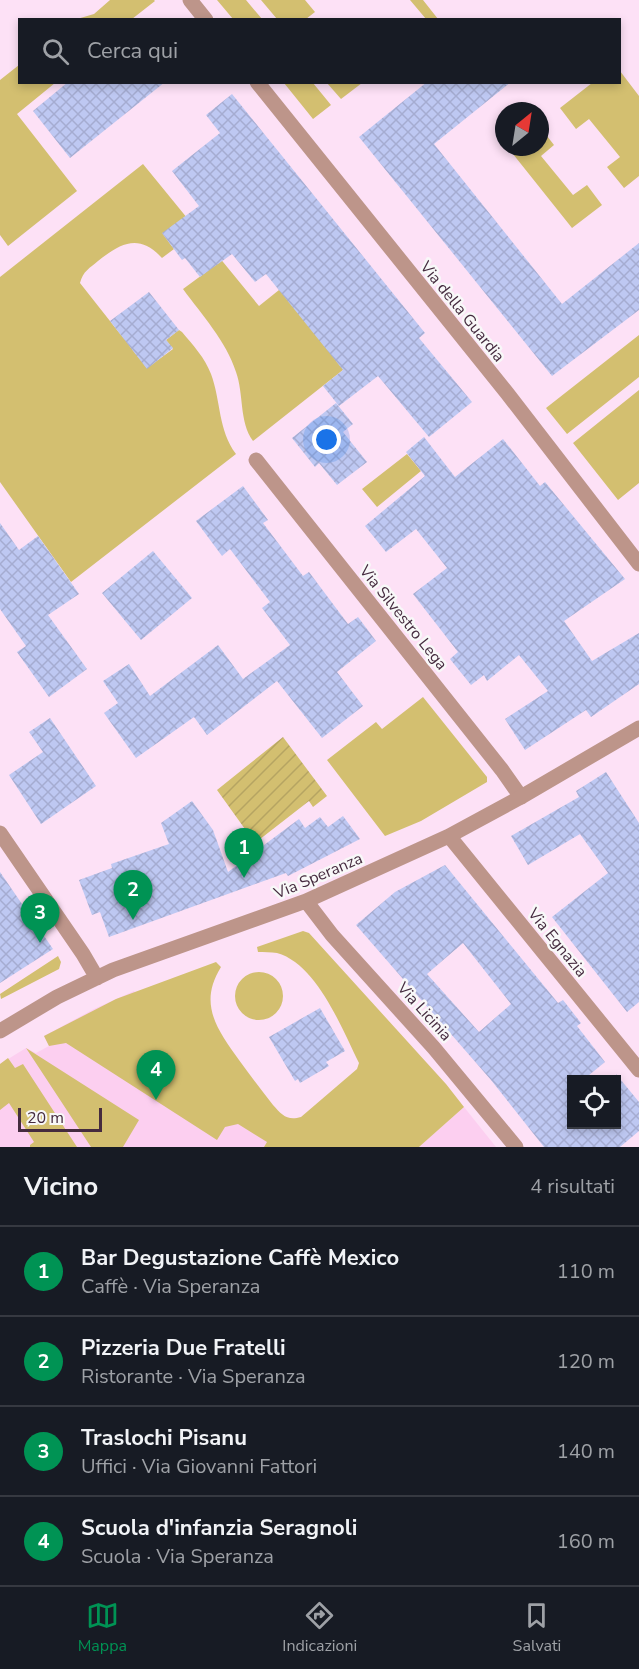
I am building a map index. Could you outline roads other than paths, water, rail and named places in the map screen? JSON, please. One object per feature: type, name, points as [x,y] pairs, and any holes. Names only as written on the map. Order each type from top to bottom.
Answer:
[{"type":"street","points":[[190,0],[204,18]]},
{"type":"street","name":"Via della Guardia","points":[[259,84],[507,393],[639,564]]},
{"type":"street","name":"Via Silvestro Lega","points":[[256,460],[521,797]]},
{"type":"street","name":"Via Speranza","points":[[0,1031],[57,997],[121,967],[306,901],[449,836],[639,728]]},
{"type":"street","points":[[0,833],[97,978]]},
{"type":"street","name":"Via Egnazia","points":[[449,836],[639,1070]]},
{"type":"street","name":"Via Licinia","points":[[306,901],[332,935],[434,1048],[516,1147]]},
{"type":"place","name":"Bar Degustazione Caffè Mexico","points":[[244,878]]},
{"type":"place","name":"Pizzeria Due Fratelli","points":[[133,920]]},
{"type":"place","name":"Traslochi Pisanu","points":[[40,943]]},
{"type":"place","name":"Scuola d'infanzia Seragnoli","points":[[156,1100]]}]
